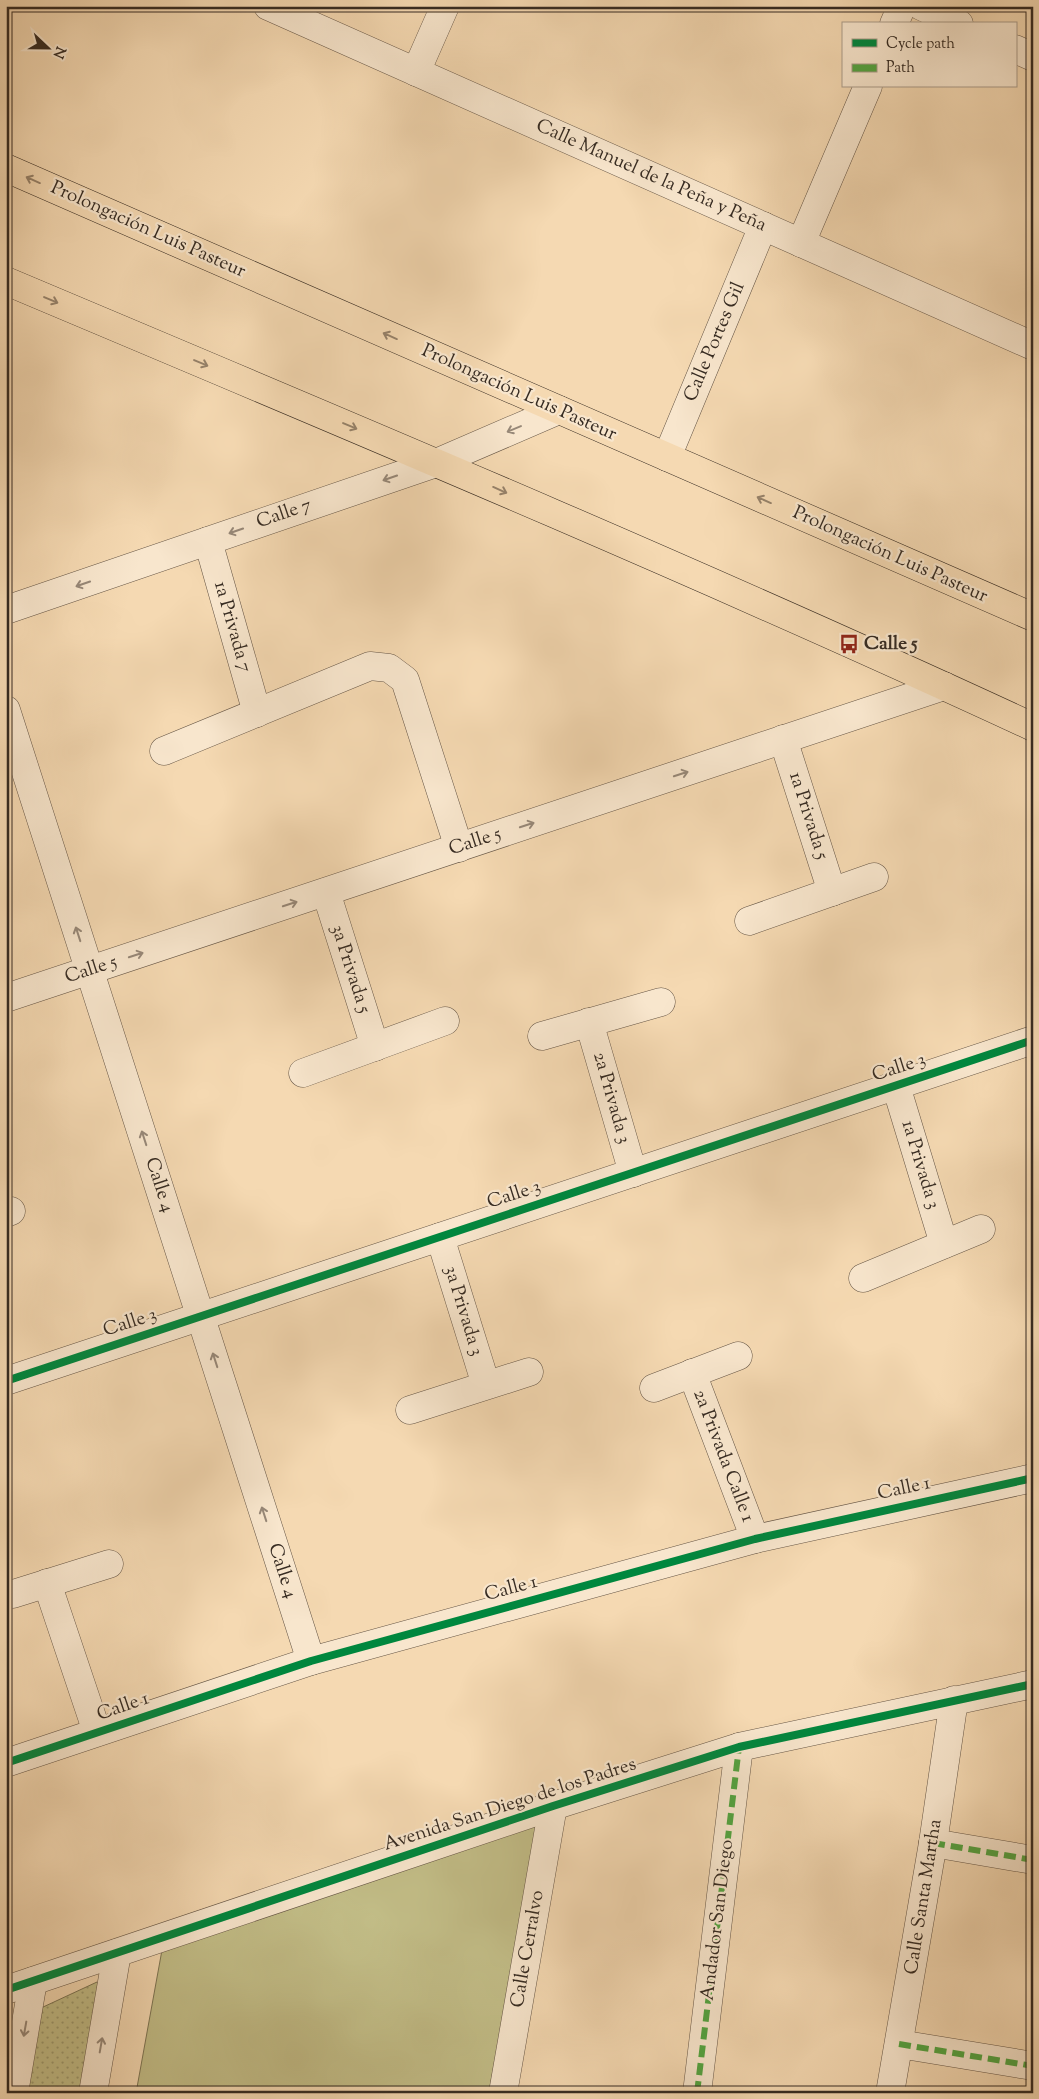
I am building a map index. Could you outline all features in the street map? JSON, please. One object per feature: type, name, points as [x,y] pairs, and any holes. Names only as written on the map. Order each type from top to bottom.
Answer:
[{"type":"main road","name":"Prolongación Luis Pasteur","points":[[6,168],[1033,617]]},
{"type":"main road","points":[[6,281],[436,463],[944,686],[1033,727]]},
{"type":"street","name":"Calle Manuel de la Peña y Peña","points":[[268,6],[1033,346]]},
{"type":"street","points":[[416,72],[445,6]]},
{"type":"street","points":[[895,22],[902,6]]},
{"type":"street","points":[[921,6],[956,22]]},
{"type":"street","points":[[1016,49],[1033,57]]},
{"type":"street","points":[[801,243],[867,88]]},
{"type":"street","name":"Calle Portes Gil","points":[[667,457],[763,226]]},
{"type":"street","name":"Calle 7","points":[[6,610],[436,463],[559,410]]},
{"type":"street","name":"1a Privada 7","points":[[208,540],[257,713]]},
{"type":"street","points":[[164,751],[370,666],[389,668],[405,680],[459,848]]},
{"type":"street","name":"Calle 5","points":[[6,998],[944,686]]},
{"type":"street","name":"Calle 4","points":[[6,710],[311,1661]]},
{"type":"street","name":"1a Privada 5","points":[[783,740],[832,892]]},
{"type":"street","points":[[748,921],[874,877]]},
{"type":"street","name":"3a Privada 5","points":[[326,892],[375,1047]]},
{"type":"street","points":[[542,1036],[660,1002]]},
{"type":"street","points":[[303,1074],[445,1021]]},
{"type":"street","name":"2a Privada 3","points":[[589,1022],[633,1173]]},
{"type":"street","name":"Calle 3","points":[[6,1381],[1033,1040]]},
{"type":"street","name":"1a Privada 3","points":[[896,1086],[944,1244]]},
{"type":"street","points":[[863,1278],[981,1229]]},
{"type":"street","name":"3a Privada 3","points":[[440,1237],[486,1386]]},
{"type":"street","name":"2a Privada Calle 1","points":[[654,1388],[738,1356]]},
{"type":"street","points":[[410,1410],[528,1372]]},
{"type":"street","name":"2a Privada Calle 1","points":[[692,1373],[755,1539]]},
{"type":"street","name":"Calle 1","points":[[6,1763],[311,1661],[755,1539],[1033,1478]]},
{"type":"street","points":[[13,1594],[109,1564]]},
{"type":"street","points":[[47,1583],[97,1732]]},
{"type":"street","name":"Avenida San Diego de los Padres","points":[[6,1990],[553,1806],[739,1747],[1033,1684]]},
{"type":"street","name":"Calle Santa Martha","points":[[890,2093],[933,1843],[954,1700]]},
{"type":"street","name":"Andador San Diego","points":[[696,2093],[739,1747]]},
{"type":"street","name":"Calle Cerralvo","points":[[503,2093],[553,1806]]},
{"type":"street","points":[[933,1843],[1033,1860]]},
{"type":"street","points":[[92,2093],[116,1953]]},
{"type":"street","points":[[14,2093],[33,1981]]},
{"type":"street","points":[[899,2044],[1033,2066]]},
{"type":"shaded area","points":[[538,1825],[489,2093],[136,2093],[162,1950]]},
{"type":"shaded area","points":[[97,1982],[102,1990],[83,2093],[27,2093],[41,2008]]},
{"type":"marked path","points":[[697,2093],[739,1747]]},
{"type":"marked path","points":[[933,1843],[1033,1860]]},
{"type":"marked path","points":[[899,2044],[1033,2066]]},
{"type":"cycle path","points":[[6,1381],[1033,1040]]},
{"type":"cycle path","points":[[6,1763],[311,1661],[755,1539],[1033,1478]]},
{"type":"cycle path","points":[[6,1990],[553,1806],[739,1747],[1033,1684]]},
{"type":"place","name":"Calle 5","points":[[849,644]]}]
